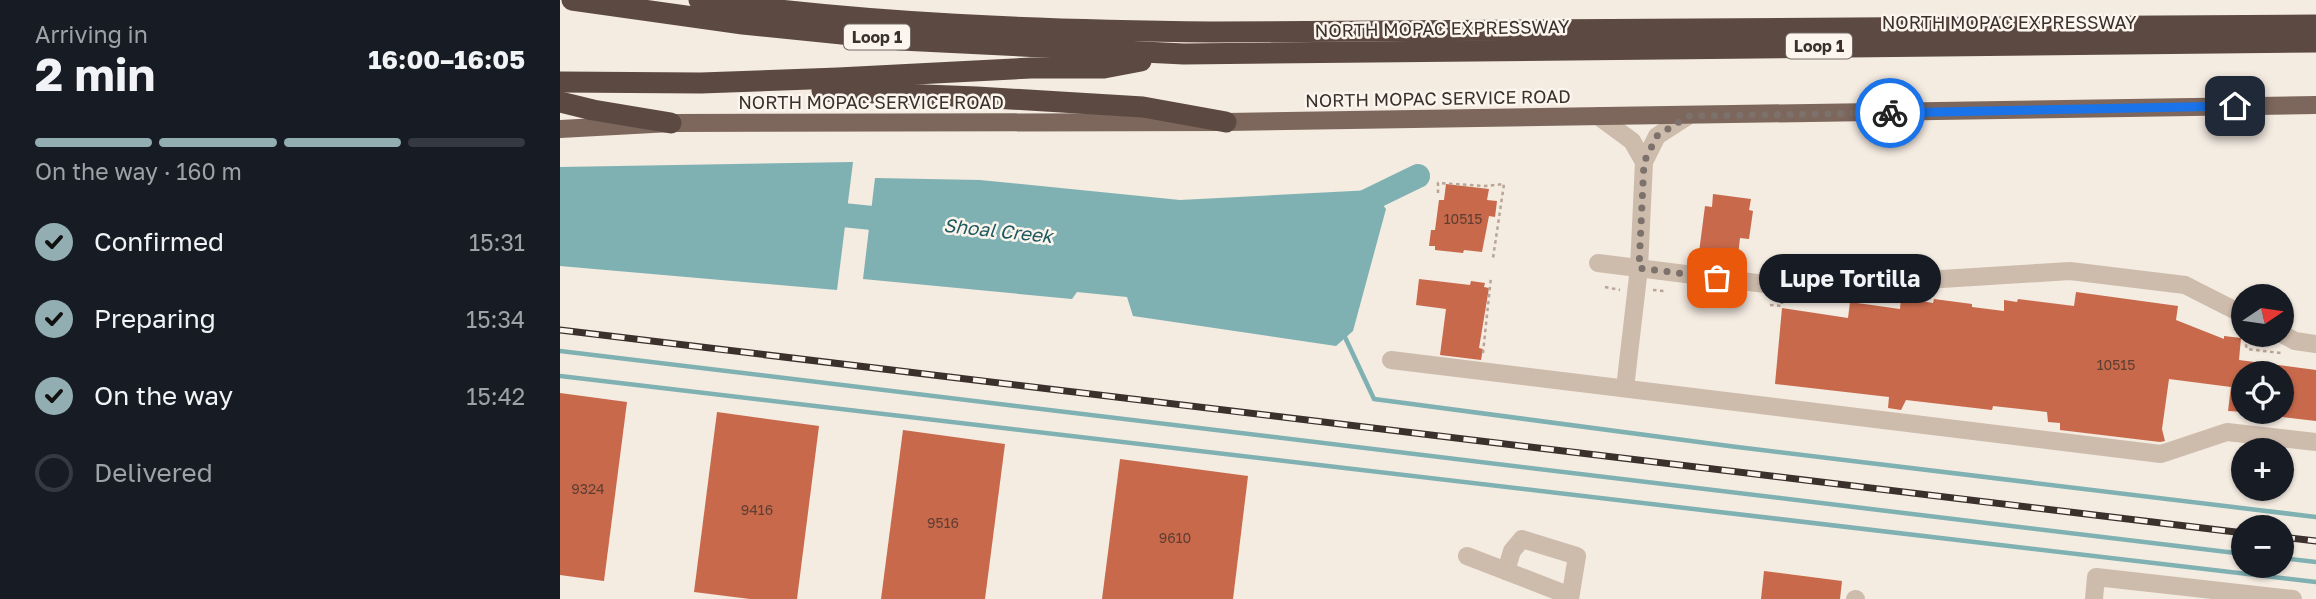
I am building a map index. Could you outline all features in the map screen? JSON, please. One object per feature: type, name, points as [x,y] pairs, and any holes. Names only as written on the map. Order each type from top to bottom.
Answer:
[{"type":"highway","name":"NORTH MOPAC EXPRESSWAY","points":[[572,0],[743,24],[901,40],[1184,54],[2316,43]]},
{"type":"highway","points":[[699,0],[821,15],[1076,30],[1213,32],[2316,25]]},
{"type":"highway","points":[[560,82],[701,83],[1031,68],[1104,68],[1184,54]]},
{"type":"highway","points":[[701,83],[750,90],[977,96],[1143,107],[1226,122]]},
{"type":"highway","points":[[560,102],[671,123]]},
{"type":"main road","points":[[2288,105],[2316,92]]},
{"type":"main road","name":"NORTH MOPAC SERVICE ROAD","points":[[560,129],[671,123],[1226,122],[2316,105]]},
{"type":"street","points":[[1598,116],[1632,141],[1644,162]]},
{"type":"street","points":[[1625,388],[1639,268],[1644,162],[1657,136],[1688,116]]},
{"type":"street","points":[[1598,263],[1797,288],[2070,271],[2185,285],[2231,317]]},
{"type":"street","points":[[2294,340],[2316,344]]},
{"type":"street","points":[[1391,360],[2161,454],[2227,432],[2316,442]]},
{"type":"street","points":[[1467,556],[1570,597],[1577,556],[1521,539],[1513,551],[1506,571]]},
{"type":"street","points":[[2094,599],[2096,578],[2292,599]]},
{"type":"path","points":[[1438,193],[1438,183],[1485,186],[1504,184],[1493,258]]},
{"type":"path","points":[[1483,353],[1491,277]]},
{"type":"path","points":[[1605,287],[1620,289],[1622,295]]},
{"type":"path","points":[[1770,305],[1771,297]]},
{"type":"path","points":[[1765,304],[1782,306],[1783,297]]},
{"type":"path","points":[[2246,347],[2288,354]]},
{"type":"water","points":[[853,162],[837,290],[560,266],[560,167]]},
{"type":"water","points":[[875,178],[980,180],[1180,200],[1372,190],[1386,209],[1353,331],[1336,346],[1133,316],[1127,297],[1077,292],[1072,299],[863,279]]},
{"type":"building","points":[[1446,184],[1489,189],[1487,200],[1497,201],[1495,217],[1489,216],[1482,252],[1435,250],[1435,246],[1429,246],[1431,230],[1435,230],[1439,200],[1444,200]]},
{"type":"building","points":[[1713,194],[1751,199],[1749,210],[1753,211],[1749,239],[1740,238],[1737,265],[1698,260],[1705,206],[1712,207]]},
{"type":"building","points":[[1419,279],[1470,285],[1471,281],[1485,283],[1484,287],[1489,288],[1479,348],[1483,349],[1481,360],[1440,355],[1446,309],[1416,305]]},
{"type":"building","points":[[2076,292],[2178,306],[2176,320],[2224,339],[2224,336],[2231,337],[2231,347],[2240,347],[2239,360],[2247,361],[2231,361],[2231,387],[2169,379],[2162,429],[2165,441],[2160,442],[2060,430],[2060,423],[2048,422],[2047,412],[1993,406],[1992,410],[1906,400],[1901,410],[1888,408],[1889,397],[1775,384],[1782,308],[1848,318],[1850,302],[1900,309],[1901,298],[1933,303],[1934,299],[2004,311],[2004,300],[2017,302],[2018,299],[2074,306]]},
{"type":"building","points":[[2294,367],[2316,370],[2316,421],[2294,418]]},
{"type":"building","points":[[2231,387],[2231,411],[2228,411]]},
{"type":"building","points":[[560,393],[627,402],[604,581],[560,575]]},
{"type":"building","points":[[717,412],[819,426],[797,599],[750,599],[694,592]]},
{"type":"building","points":[[903,430],[1005,444],[985,599],[881,599]]},
{"type":"building","points":[[1120,459],[1248,476],[1233,599],[1102,599]]},
{"type":"building","points":[[1764,571],[1842,581],[1840,599],[1761,599]]},
{"type":"waterway","name":"Shoal Creek","points":[[1346,211],[1418,176]]},
{"type":"waterway","name":"Shoal Creek","points":[[813,212],[902,221]]},
{"type":"waterway","points":[[1344,335],[1374,399],[1729,446],[2316,517]]},
{"type":"waterway","points":[[560,351],[2231,552]]},
{"type":"waterway","points":[[560,376],[2316,582]]},
{"type":"waterway","points":[[2294,559],[2316,562]]},
{"type":"railway","points":[[560,330],[2231,531]]},
{"type":"railway","points":[[2294,538],[2316,541]]},
{"type":"way so far","points":[[1717,278],[1639,268],[1644,162],[1657,136],[1688,116],[1890,113]]},
{"type":"place","name":"Lupe Tortilla","points":[[1717,278]]},
{"type":"route","points":[[1890,113],[2235,106]]}]
